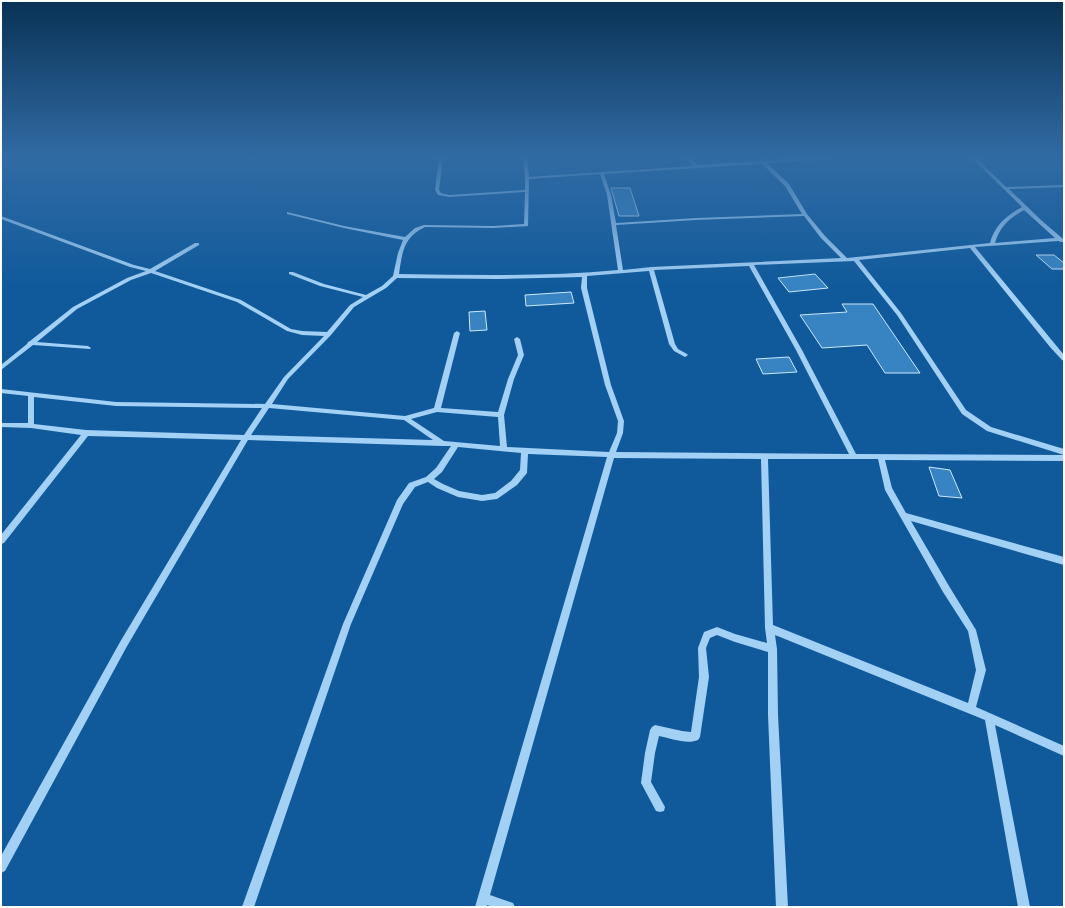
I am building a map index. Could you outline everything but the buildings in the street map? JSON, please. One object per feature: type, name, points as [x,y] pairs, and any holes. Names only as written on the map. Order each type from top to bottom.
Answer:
[{"type":"street","points":[[1,867],[123,646],[246,438],[286,378],[329,334],[352,306],[384,287],[396,276],[399,255],[406,239],[415,228],[424,226],[525,226],[526,200]]},
{"type":"street","points":[[610,200],[621,271]]},
{"type":"street","points":[[795,200],[804,216],[846,260]]},
{"type":"street","points":[[1017,200],[1062,241]]},
{"type":"street","points":[[992,244],[994,234],[1001,223],[1024,208]]},
{"type":"street","points":[[289,213],[344,227],[406,239]]},
{"type":"street","points":[[614,224],[696,219],[804,216]]},
{"type":"street","points":[[1,217],[132,266],[239,301],[289,330],[302,333],[329,334]]},
{"type":"street","points":[[396,276],[497,277],[585,275],[651,269],[846,260],[992,244],[1062,241]]},
{"type":"street","points":[[1,368],[75,308],[129,280],[150,271],[197,244]]},
{"type":"street","points":[[971,246],[1064,359]]},
{"type":"street","points":[[855,259],[898,314],[964,412],[989,429],[1064,452]]},
{"type":"street","points":[[750,265],[799,350],[854,457]]},
{"type":"street","points":[[651,269],[672,344],[676,350],[685,355]]},
{"type":"street","points":[[291,272],[322,285],[367,297]]},
{"type":"street","points":[[509,907],[483,902],[611,455],[620,433],[620,421],[608,385],[584,288],[585,275]]},
{"type":"street","points":[[437,410],[456,334]]},
{"type":"street","points":[[504,448],[501,415],[511,379],[521,354],[517,339]]},
{"type":"street","points":[[30,343],[88,348]]},
{"type":"street","points":[[1,391],[116,404],[267,406],[405,418],[437,410],[501,415]]},
{"type":"street","points":[[31,394],[31,426]]},
{"type":"street","points":[[405,418],[442,443]]},
{"type":"street","points":[[1,424],[86,433],[442,443],[525,451],[611,455],[1064,458]]},
{"type":"street","points":[[1,541],[86,433]]},
{"type":"street","points":[[248,907],[347,624],[400,502],[412,485],[429,479],[439,470],[456,444]]},
{"type":"street","points":[[429,479],[458,494],[482,498],[497,496],[514,483],[524,471],[525,451]]},
{"type":"street","points":[[764,456],[770,628],[773,649],[773,715],[782,907]]},
{"type":"street","points":[[880,457],[888,488],[906,516],[946,589],[972,630],[981,670],[971,709]]},
{"type":"street","points":[[906,516],[1064,561]]},
{"type":"street","points":[[770,628],[971,709],[1064,751]]},
{"type":"street","points":[[660,807],[646,784],[655,730],[682,736],[695,737],[704,677],[702,648],[707,635],[717,631],[773,649]]},
{"type":"street","points":[[990,717],[1024,907]]}]
